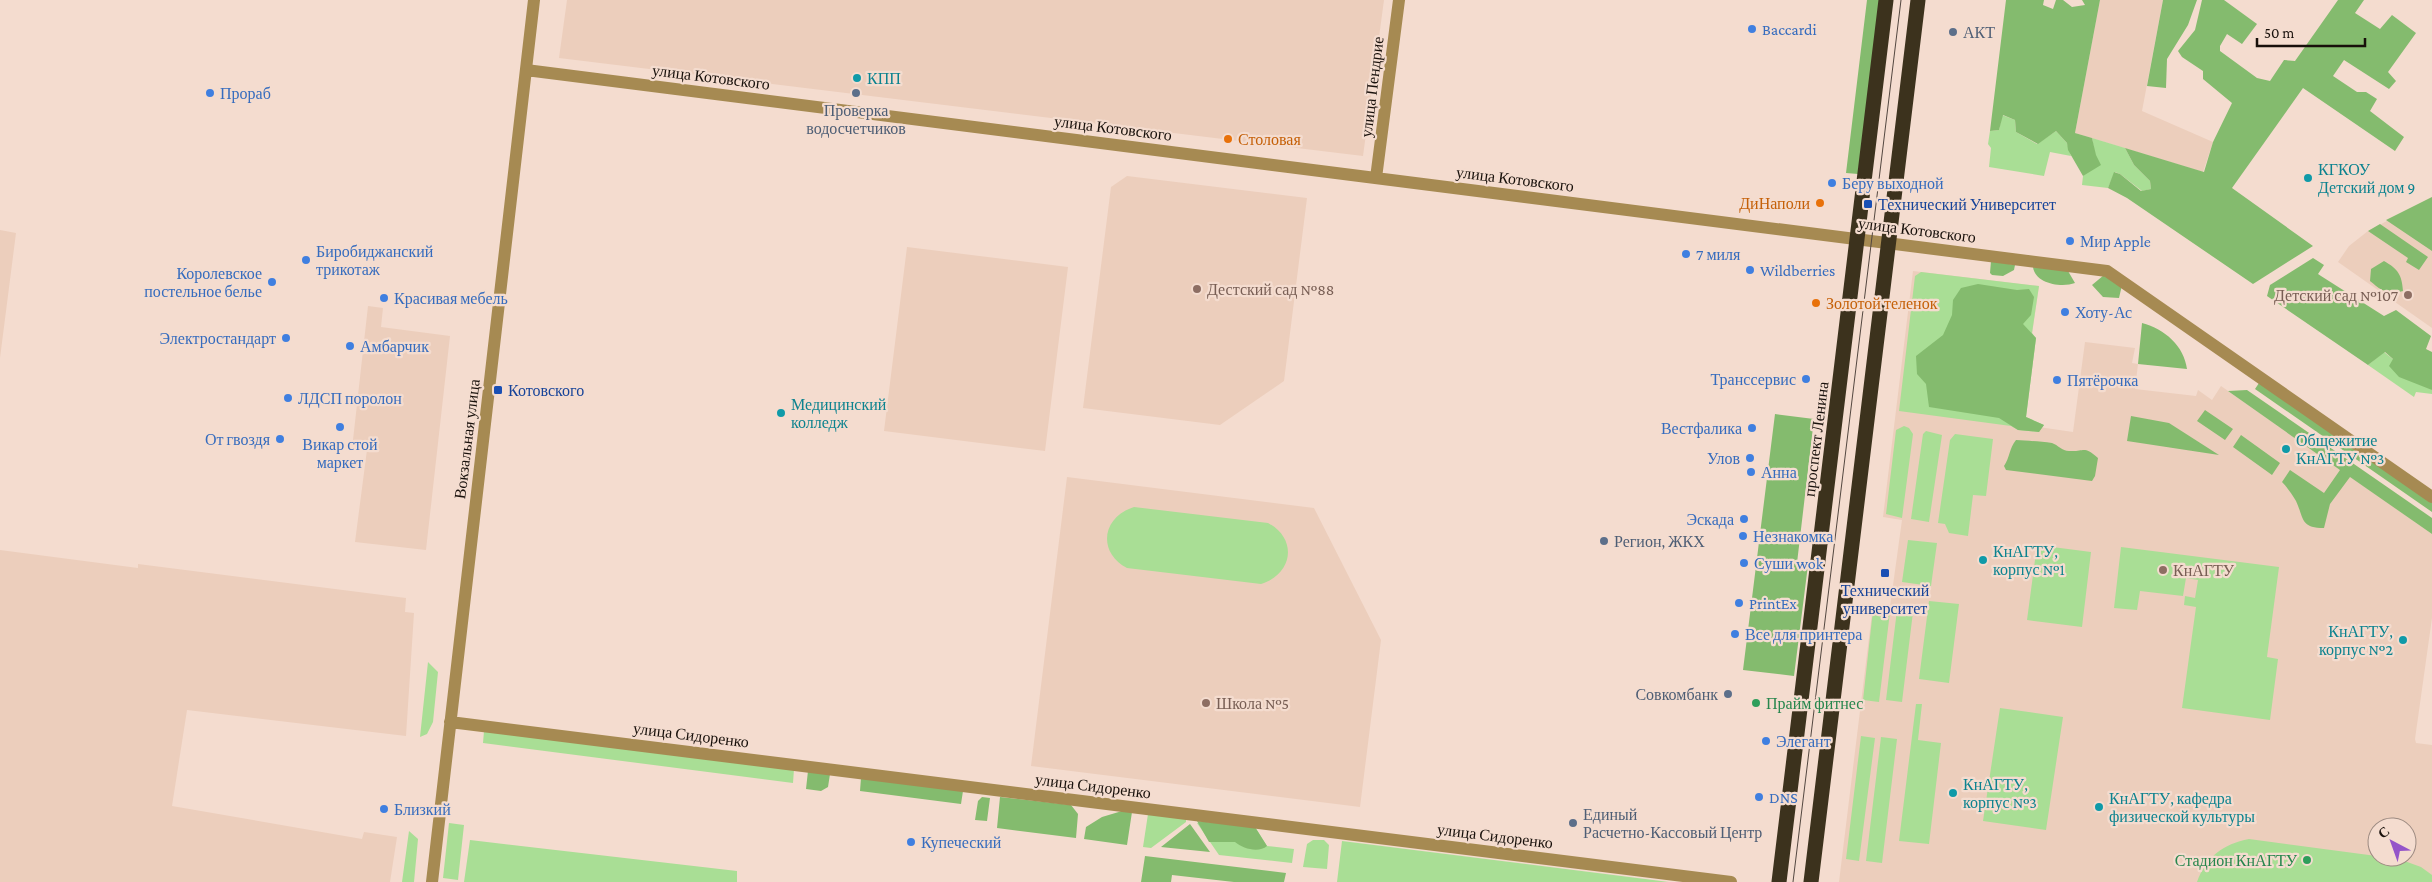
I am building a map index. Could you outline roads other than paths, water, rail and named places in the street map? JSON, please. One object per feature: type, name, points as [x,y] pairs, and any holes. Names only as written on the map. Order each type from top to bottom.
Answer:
[{"type":"highway","name":"проспект Ленина","points":[[1779,882],[1886,0]]},
{"type":"highway","points":[[1811,882],[1918,0]]},
{"type":"street","name":"Вокзальная улица","points":[[432,882],[534,0]]},
{"type":"street","name":"улица Пендрие","points":[[1376,178],[1399,0]]},
{"type":"street","name":"улица Котовского","points":[[526,70],[2107,271],[2432,497]]},
{"type":"street","name":"улица Сидоренко","points":[[450,722],[1731,882]]},
{"type":"tram line","points":[[1793,882],[1901,0]]},
{"type":"place","name":"Baccardi","points":[[1752,29]]},
{"type":"place","name":"АКТ","points":[[1953,32]]},
{"type":"place","name":"КПП","points":[[857,78]]},
{"type":"place","name":"Прораб","points":[[210,93]]},
{"type":"place","name":"Проверка водосчетчиков","points":[[856,93]]},
{"type":"place","name":"Столовая","points":[[1228,139]]},
{"type":"place","name":"КГКОУ Детский дом 9","points":[[2308,178]]},
{"type":"place","name":"Беру выходной","points":[[1832,183]]},
{"type":"place","name":"ДиНаполи","points":[[1820,203]]},
{"type":"place","name":"Технический Университет","points":[[1868,204]]},
{"type":"place","name":"Мир Apple","points":[[2070,241]]},
{"type":"place","name":"7 миля","points":[[1686,254]]},
{"type":"place","name":"Биробиджанский трикотаж","points":[[306,260]]},
{"type":"place","name":"Wildberries","points":[[1750,270]]},
{"type":"place","name":"Королевское постельное белье","points":[[272,282]]},
{"type":"place","name":"Дестский сад №88","points":[[1197,289]]},
{"type":"place","name":"Детский сад №107","points":[[2408,295]]},
{"type":"place","name":"Красивая мебель","points":[[384,298]]},
{"type":"place","name":"Золотой теленок","points":[[1816,303]]},
{"type":"place","name":"Хоту-Ас","points":[[2065,312]]},
{"type":"place","name":"Электростандарт","points":[[286,338]]},
{"type":"place","name":"Амбарчик","points":[[350,346]]},
{"type":"place","name":"Транссервис","points":[[1806,379]]},
{"type":"place","name":"Пятёрочка","points":[[2057,380]]},
{"type":"place","name":"Котовского","points":[[498,390]]},
{"type":"place","name":"ЛДСП поролон","points":[[288,398]]},
{"type":"place","name":"Медицинский колледж","points":[[781,413]]},
{"type":"place","name":"Викар стой маркет","points":[[340,427]]},
{"type":"place","name":"Вестфалика","points":[[1752,428]]},
{"type":"place","name":"От гвоздя","points":[[280,439]]},
{"type":"place","name":"Общежитие КнАГТУ №3","points":[[2286,449]]},
{"type":"place","name":"Улов","points":[[1750,458]]},
{"type":"place","name":"Анна","points":[[1751,472]]},
{"type":"place","name":"Эскада","points":[[1744,519]]},
{"type":"place","name":"Незнакомка","points":[[1743,536]]},
{"type":"place","name":"Регион, ЖКХ","points":[[1604,541]]},
{"type":"place","name":"КнАГТУ, корпус №1","points":[[1983,560]]},
{"type":"place","name":"Суши wok","points":[[1744,563]]},
{"type":"place","name":"КнАГТУ","points":[[2163,570]]},
{"type":"place","name":"Технический университет","points":[[1885,573]]},
{"type":"place","name":"PrintEx","points":[[1739,603]]},
{"type":"place","name":"Все для принтера","points":[[1735,634]]},
{"type":"place","name":"КнАГТУ, корпус №2","points":[[2403,640]]},
{"type":"place","name":"Совкомбанк","points":[[1728,694]]},
{"type":"place","name":"Школа №5","points":[[1206,703]]},
{"type":"place","name":"Прайм фитнес","points":[[1756,703]]},
{"type":"place","name":"Элегант","points":[[1766,741]]},
{"type":"place","name":"КнАГТУ, корпус №3","points":[[1953,793]]},
{"type":"place","name":"DNS","points":[[1759,797]]},
{"type":"place","name":"КнАГТУ, кафедра физической культуры","points":[[2099,807]]},
{"type":"place","name":"Близкий","points":[[384,809]]},
{"type":"place","name":"Единый Расчетно-Кассовый Центр","points":[[1573,823]]},
{"type":"place","name":"Купеческий","points":[[911,842]]},
{"type":"place","name":"Стадион КнАГТУ","points":[[2307,860]]}]
